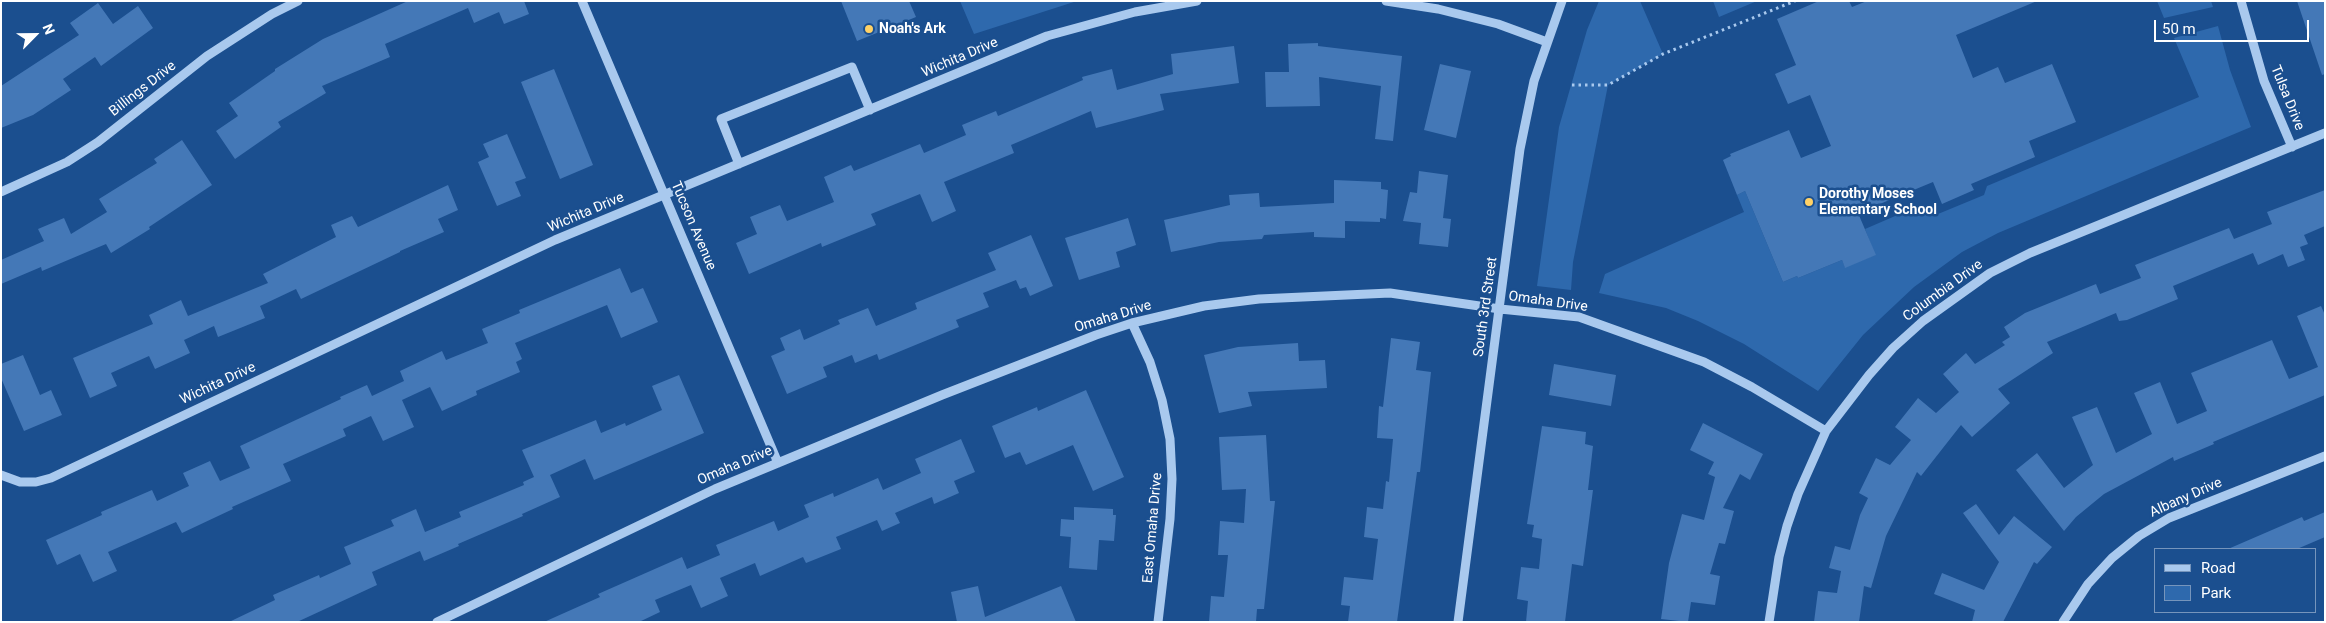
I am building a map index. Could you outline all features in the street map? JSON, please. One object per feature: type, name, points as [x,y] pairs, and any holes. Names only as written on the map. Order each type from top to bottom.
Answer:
[{"type":"street","name":"Billings Drive","points":[[1,192],[67,162],[98,142],[207,56],[272,14],[298,1]]},
{"type":"street","name":"Tucson Avenue","points":[[582,1],[778,463]]},
{"type":"street","name":"Wichita Drive","points":[[1,475],[20,482],[36,482],[51,478],[555,240],[1047,36],[1135,12],[1197,1]]},
{"type":"street","points":[[1386,1],[1438,10],[1498,24],[1547,42]]},
{"type":"street","name":"South 3rd Street","points":[[1458,622],[1520,149],[1534,81],[1562,1]]},
{"type":"street","name":"Tulsa Drive","points":[[2241,1],[2264,80],[2292,147]]},
{"type":"street","points":[[739,164],[721,119],[852,67],[870,110]]},
{"type":"street","name":"Columbia Drive","points":[[1769,622],[1779,557],[1787,526],[1798,494],[1826,431],[1869,375],[1894,348],[1931,314],[1990,273],[2030,252],[2325,134]]},
{"type":"street","name":"Omaha Drive","points":[[437,622],[715,489],[942,395],[1096,335],[1204,306],[1259,299],[1390,293],[1500,309],[1579,317],[1704,362],[1752,387],[1826,431]]},
{"type":"street","name":"East Omaha Drive","points":[[1132,324],[1150,362],[1162,400],[1170,439],[1172,480],[1170,520],[1158,622]]},
{"type":"street","name":"Albany Drive","points":[[2064,622],[2088,584],[2112,558],[2139,536],[2169,518],[2325,456]]},
{"type":"path","points":[[1572,85],[1608,85],[1663,54],[1795,1]]},
{"type":"green space","points":[[960,1],[1077,1],[974,34]]},
{"type":"green space","points":[[1599,1],[1640,1],[1663,54],[1608,85],[1573,262],[1571,290],[1537,286],[1559,127],[1587,30]]},
{"type":"green space","points":[[1713,1],[1757,1],[1719,17]]},
{"type":"green space","points":[[2157,1],[2211,1],[2213,7],[2164,18]]},
{"type":"green space","points":[[2218,26],[2230,70],[2251,127],[1998,233],[1962,252],[1914,287],[1863,335],[1818,391],[1744,344],[1698,321],[1666,308],[1599,293],[1605,274],[1744,212],[1737,195],[1745,191],[1783,282],[1842,260],[1845,267],[1875,255],[1865,229],[1923,204],[1934,208],[1938,214],[1984,195],[1987,186],[2199,97],[2174,38]]},
{"type":"building","points":[[408,1],[524,1],[529,14],[504,24],[499,12],[474,23],[468,8],[385,44],[390,57],[322,86],[326,93],[278,122],[281,127],[235,159],[216,131],[238,116],[229,103],[275,71],[275,69],[323,39]]},
{"type":"building","name":"Noah's Ark","points":[[841,1],[909,1],[916,17],[857,41]]},
{"type":"building","points":[[1819,1],[1849,1],[1852,7],[1867,1],[2037,1],[1956,35],[1973,78],[1998,67],[2005,83],[2052,64],[2076,122],[2029,141],[2035,157],[1971,184],[1974,190],[1942,204],[1933,182],[1858,213],[1876,255],[1845,268],[1842,260],[1783,282],[1745,191],[1737,195],[1723,160],[1731,156],[1730,154],[1789,130],[1801,158],[1831,146],[1810,95],[1788,104],[1775,74],[1796,65],[1777,19]]},
{"type":"building","points":[[2297,1],[2325,1],[2325,74],[2322,75]]},
{"type":"building","points":[[98,3],[113,24],[138,6],[153,28],[101,66],[95,57],[63,79],[71,90],[33,115],[1,128],[1,86],[79,35],[70,23]]},
{"type":"building","points":[[1318,43],[1318,46],[1402,56],[1393,141],[1375,139],[1381,86],[1319,77],[1320,106],[1266,107],[1265,72],[1289,72],[1288,44]]},
{"type":"building","points":[[1234,46],[1239,83],[1160,94],[1164,110],[1096,128],[1091,111],[1011,145],[1014,153],[944,182],[956,211],[932,222],[920,194],[871,214],[876,225],[822,247],[821,243],[749,274],[736,243],[757,234],[750,217],[780,205],[787,221],[834,202],[824,177],[851,165],[854,171],[920,144],[924,153],[966,135],[962,125],[996,111],[998,116],[1083,80],[1082,77],[1112,69],[1117,90],[1173,74],[1171,54]]},
{"type":"building","points":[[1440,64],[1471,71],[1456,138],[1424,130]]},
{"type":"building","points":[[554,69],[593,165],[560,179],[521,82]]},
{"type":"building","points":[[507,134],[526,178],[515,182],[521,196],[497,206],[478,162],[489,157],[483,144]]},
{"type":"building","points":[[182,140],[212,185],[149,227],[150,229],[111,253],[106,244],[42,271],[41,267],[1,284],[1,260],[44,241],[38,229],[64,218],[71,234],[107,212],[99,199],[157,163],[154,159]]},
{"type":"building","points":[[1419,171],[1448,175],[1443,218],[1451,219],[1448,247],[1419,244],[1421,223],[1403,221],[1410,192],[1417,193]]},
{"type":"building","points":[[1334,180],[1381,182],[1381,189],[1388,190],[1386,219],[1380,218],[1380,222],[1345,221],[1345,238],[1314,237],[1314,232],[1264,235],[1262,239],[1219,242],[1171,252],[1164,220],[1230,205],[1229,195],[1259,193],[1260,207],[1334,203]]},
{"type":"building","points":[[448,185],[458,210],[438,219],[444,232],[301,299],[296,289],[260,306],[265,318],[218,337],[214,326],[184,340],[190,353],[155,369],[149,356],[111,373],[117,386],[90,398],[73,358],[153,324],[149,315],[181,300],[188,316],[268,283],[263,274],[336,237],[331,225],[352,216],[358,227]]},
{"type":"building","points":[[2325,190],[2325,226],[2304,235],[2308,244],[2300,247],[2305,260],[2288,267],[2283,254],[2258,265],[2253,253],[2173,286],[2178,299],[2127,320],[2119,321],[2116,313],[2047,342],[2053,353],[1998,389],[2010,403],[1972,437],[1961,425],[1921,476],[1917,472],[1886,536],[1871,588],[1864,586],[1859,622],[1814,622],[1818,591],[1837,593],[1841,571],[1829,568],[1835,546],[1850,550],[1860,515],[1868,498],[1859,493],[1876,458],[1890,465],[1911,440],[1895,427],[1918,398],[1936,413],[1959,392],[1943,374],[1966,353],[1975,364],[2005,345],[2002,342],[2010,337],[2004,327],[2025,313],[2096,284],[2100,294],[2141,278],[2135,265],[2229,228],[2234,239],[2272,224],[2267,212]]},
{"type":"building","points":[[1128,218],[1136,245],[1116,252],[1120,267],[1079,280],[1065,238]]},
{"type":"building","points":[[1031,235],[1053,286],[1030,296],[1026,287],[1020,289],[1016,280],[983,293],[989,307],[956,320],[959,327],[879,360],[877,354],[855,363],[852,355],[823,367],[827,377],[787,394],[771,356],[785,350],[780,338],[800,329],[804,340],[840,324],[838,320],[868,308],[876,326],[917,309],[915,303],[996,270],[988,253]]},
{"type":"building","points":[[620,268],[631,293],[643,288],[658,322],[621,338],[607,305],[515,343],[522,359],[516,362],[520,372],[476,391],[477,395],[442,411],[430,387],[402,400],[414,427],[383,441],[371,416],[343,429],[346,436],[283,464],[291,481],[232,507],[233,509],[182,533],[176,522],[108,552],[117,571],[93,582],[80,554],[57,565],[46,540],[102,515],[101,512],[152,490],[157,501],[189,486],[183,473],[210,461],[220,481],[250,468],[240,446],[367,385],[372,396],[404,381],[400,371],[442,351],[446,360],[488,343],[482,329],[520,313],[519,310]]},
{"type":"building","points":[[2321,306],[2325,315],[2325,395],[2213,442],[2214,444],[2174,461],[2173,457],[2104,494],[2076,517],[2064,531],[2016,470],[2037,453],[2064,488],[2093,465],[2072,417],[2097,407],[2116,453],[2152,434],[2134,393],[2160,382],[2177,424],[2207,411],[2191,373],[2272,340],[2289,379],[2318,367],[2297,316]]},
{"type":"building","points":[[1391,338],[1420,342],[1416,370],[1431,372],[1420,472],[1417,472],[1397,622],[1348,622],[1350,606],[1341,605],[1344,577],[1373,580],[1378,539],[1364,537],[1367,507],[1383,509],[1386,481],[1389,482],[1393,439],[1377,438],[1379,406],[1383,407]]},
{"type":"building","points":[[1298,343],[1299,361],[1325,360],[1327,388],[1248,392],[1252,406],[1219,413],[1204,355],[1238,347]]},
{"type":"building","points":[[23,355],[40,395],[51,390],[62,415],[24,431],[1,378],[1,364]]},
{"type":"building","points":[[1554,364],[1616,375],[1611,406],[1549,395]]},
{"type":"building","points":[[679,375],[704,433],[594,480],[585,459],[550,475],[560,497],[424,561],[420,551],[372,572],[377,585],[297,622],[229,622],[275,600],[273,595],[319,575],[320,578],[351,564],[344,547],[394,526],[391,520],[416,509],[425,532],[461,517],[459,512],[524,485],[523,482],[534,477],[522,450],[596,420],[601,433],[625,423],[626,426],[662,410],[652,386]]},
{"type":"building","points":[[1086,390],[1124,477],[1093,491],[1073,445],[1026,465],[1020,452],[1005,458],[992,426],[1037,407],[1038,411]]},
{"type":"building","points":[[1703,423],[1763,454],[1750,480],[1740,474],[1723,508],[1734,511],[1725,544],[1719,543],[1710,574],[1720,576],[1715,605],[1691,602],[1688,622],[1661,619],[1669,563],[1682,514],[1704,520],[1715,477],[1708,474],[1714,462],[1690,450]]},
{"type":"building","points":[[1542,426],[1586,432],[1585,444],[1593,446],[1588,490],[1593,490],[1583,566],[1572,564],[1565,622],[1526,622],[1528,601],[1517,599],[1521,567],[1539,569],[1542,539],[1532,537],[1534,525],[1527,524]]},
{"type":"building","points":[[1266,435],[1270,501],[1275,501],[1264,609],[1257,609],[1256,622],[1209,622],[1211,596],[1224,597],[1228,555],[1218,555],[1220,521],[1244,523],[1246,489],[1222,490],[1219,437]]},
{"type":"building","points":[[961,439],[975,472],[954,481],[959,493],[934,504],[932,497],[895,513],[900,523],[882,531],[877,520],[836,537],[841,549],[806,563],[803,557],[760,576],[755,563],[720,578],[728,596],[701,608],[691,585],[655,600],[660,612],[639,622],[544,622],[600,597],[598,594],[682,557],[687,569],[720,555],[716,545],[774,521],[778,531],[809,517],[804,505],[833,493],[834,497],[878,478],[883,490],[921,473],[915,459]]},
{"type":"building","points":[[1976,504],[1999,535],[2014,516],[2052,547],[2037,564],[2034,562],[2003,622],[1972,622],[1975,610],[1934,594],[1942,573],[1984,590],[1999,562],[1963,513]]},
{"type":"building","points":[[1074,507],[1113,509],[1113,515],[1116,515],[1114,541],[1099,540],[1097,570],[1069,568],[1071,537],[1060,536],[1061,519],[1074,520]]},
{"type":"building","points":[[2325,512],[2325,537],[2299,548],[2230,548],[2302,517],[2304,521]]},
{"type":"building","points":[[978,586],[985,617],[1061,586],[1076,622],[957,622],[951,592]]},
{"type":"place","name":"Noah's Ark","points":[[869,29]]},
{"type":"place","name":"Dorothy Moses Elementary School","points":[[1809,202]]}]
